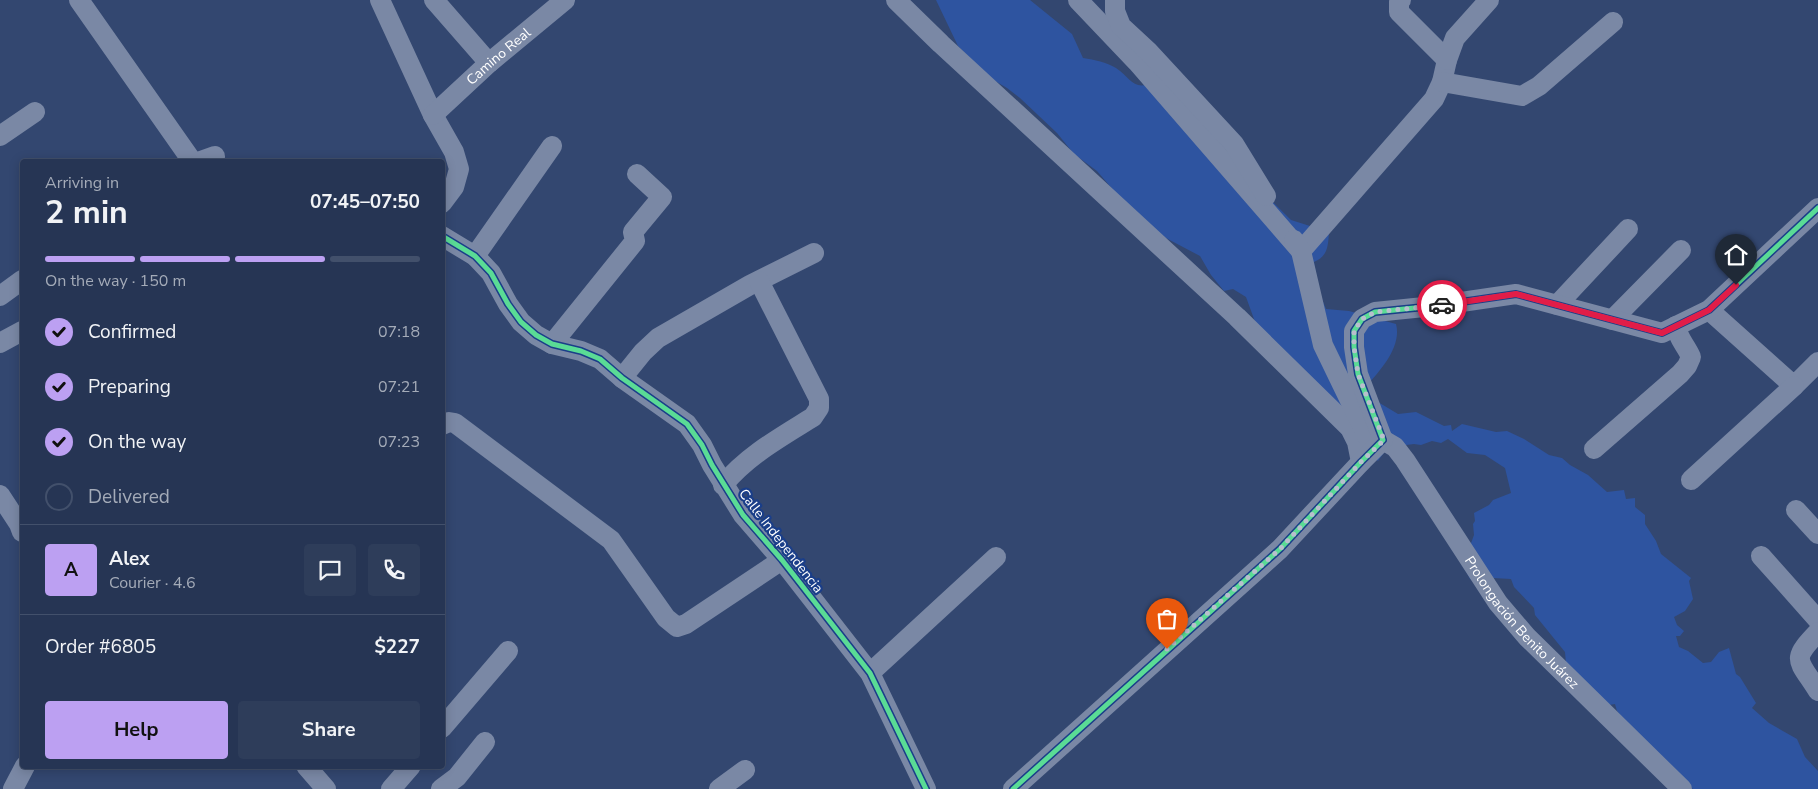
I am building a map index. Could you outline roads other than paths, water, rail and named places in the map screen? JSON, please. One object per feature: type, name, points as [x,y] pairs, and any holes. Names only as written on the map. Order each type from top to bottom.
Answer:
[{"type":"street","points":[[79,0],[191,159]]},
{"type":"street","points":[[380,0],[433,115],[454,152],[459,169],[454,187],[445,199]]},
{"type":"street","points":[[434,0],[489,63]]},
{"type":"street","name":"Camino Real","points":[[433,115],[489,63],[565,0]]},
{"type":"street","points":[[896,0],[941,44],[1237,317],[1350,428],[1357,442],[1372,451]]},
{"type":"street","points":[[1078,0],[1137,62],[1301,251]]},
{"type":"street","points":[[1115,0],[1115,11],[1122,26],[1148,51],[1234,144],[1301,251],[1323,345],[1372,451]]},
{"type":"street","points":[[1401,0],[1399,2],[1399,12],[1447,60]]},
{"type":"street","points":[[1301,251],[1434,100],[1442,82],[1455,38],[1489,0]]},
{"type":"street","points":[[1442,82],[1522,96],[1539,86],[1613,22]]},
{"type":"street","points":[[0,136],[35,112]]},
{"type":"street","points":[[475,256],[552,146]]},
{"type":"street","points":[[552,344],[635,241],[633,232],[662,198],[636,174]]},
{"type":"street","points":[[1372,451],[1354,347],[1354,331],[1362,319],[1375,312],[1434,306],[1516,294],[1662,333],[1709,310],[1818,208]]},
{"type":"street","points":[[1557,305],[1628,229]]},
{"type":"street","name":"Calle Independencia","points":[[445,238],[475,256],[491,273],[508,304],[521,322],[536,335],[552,344],[581,351],[600,359],[622,378],[688,424],[743,514],[782,560],[870,672],[926,789]]},
{"type":"street","points":[[1612,320],[1682,250]]},
{"type":"street","points":[[622,378],[643,352],[658,338],[759,280],[814,254]]},
{"type":"street","points":[[724,485],[736,470],[752,456],[813,416],[819,408],[818,400],[759,280]]},
{"type":"street","points":[[0,296],[20,281]]},
{"type":"street","points":[[1709,310],[1794,386]]},
{"type":"street","points":[[1594,449],[1687,366],[1690,356],[1687,347],[1677,336],[1676,326]]},
{"type":"street","points":[[0,343],[20,332]]},
{"type":"street","points":[[1691,480],[1818,362]]},
{"type":"street","points":[[445,424],[455,423],[610,540],[666,618],[677,627],[686,624],[782,560]]},
{"type":"street","name":"Prolongación Benito Juárez","points":[[1372,451],[1395,447],[1498,603],[1527,637],[1682,789]]},
{"type":"street","points":[[1013,789],[1280,549],[1372,451]]},
{"type":"street","points":[[0,495],[20,525]]},
{"type":"street","points":[[1796,510],[1818,534]]},
{"type":"street","points":[[1761,556],[1818,620]]},
{"type":"street","points":[[870,672],[996,557]]},
{"type":"street","points":[[1818,632],[1802,648],[1799,655],[1800,662],[1818,691]]},
{"type":"street","points":[[445,724],[508,650]]},
{"type":"street","points":[[441,789],[457,777],[485,742]]},
{"type":"street","points":[[13,789],[23,769]]},
{"type":"street","points":[[309,769],[326,789]]},
{"type":"street","points":[[391,789],[408,769]]},
{"type":"street","points":[[720,789],[745,770]]}]
